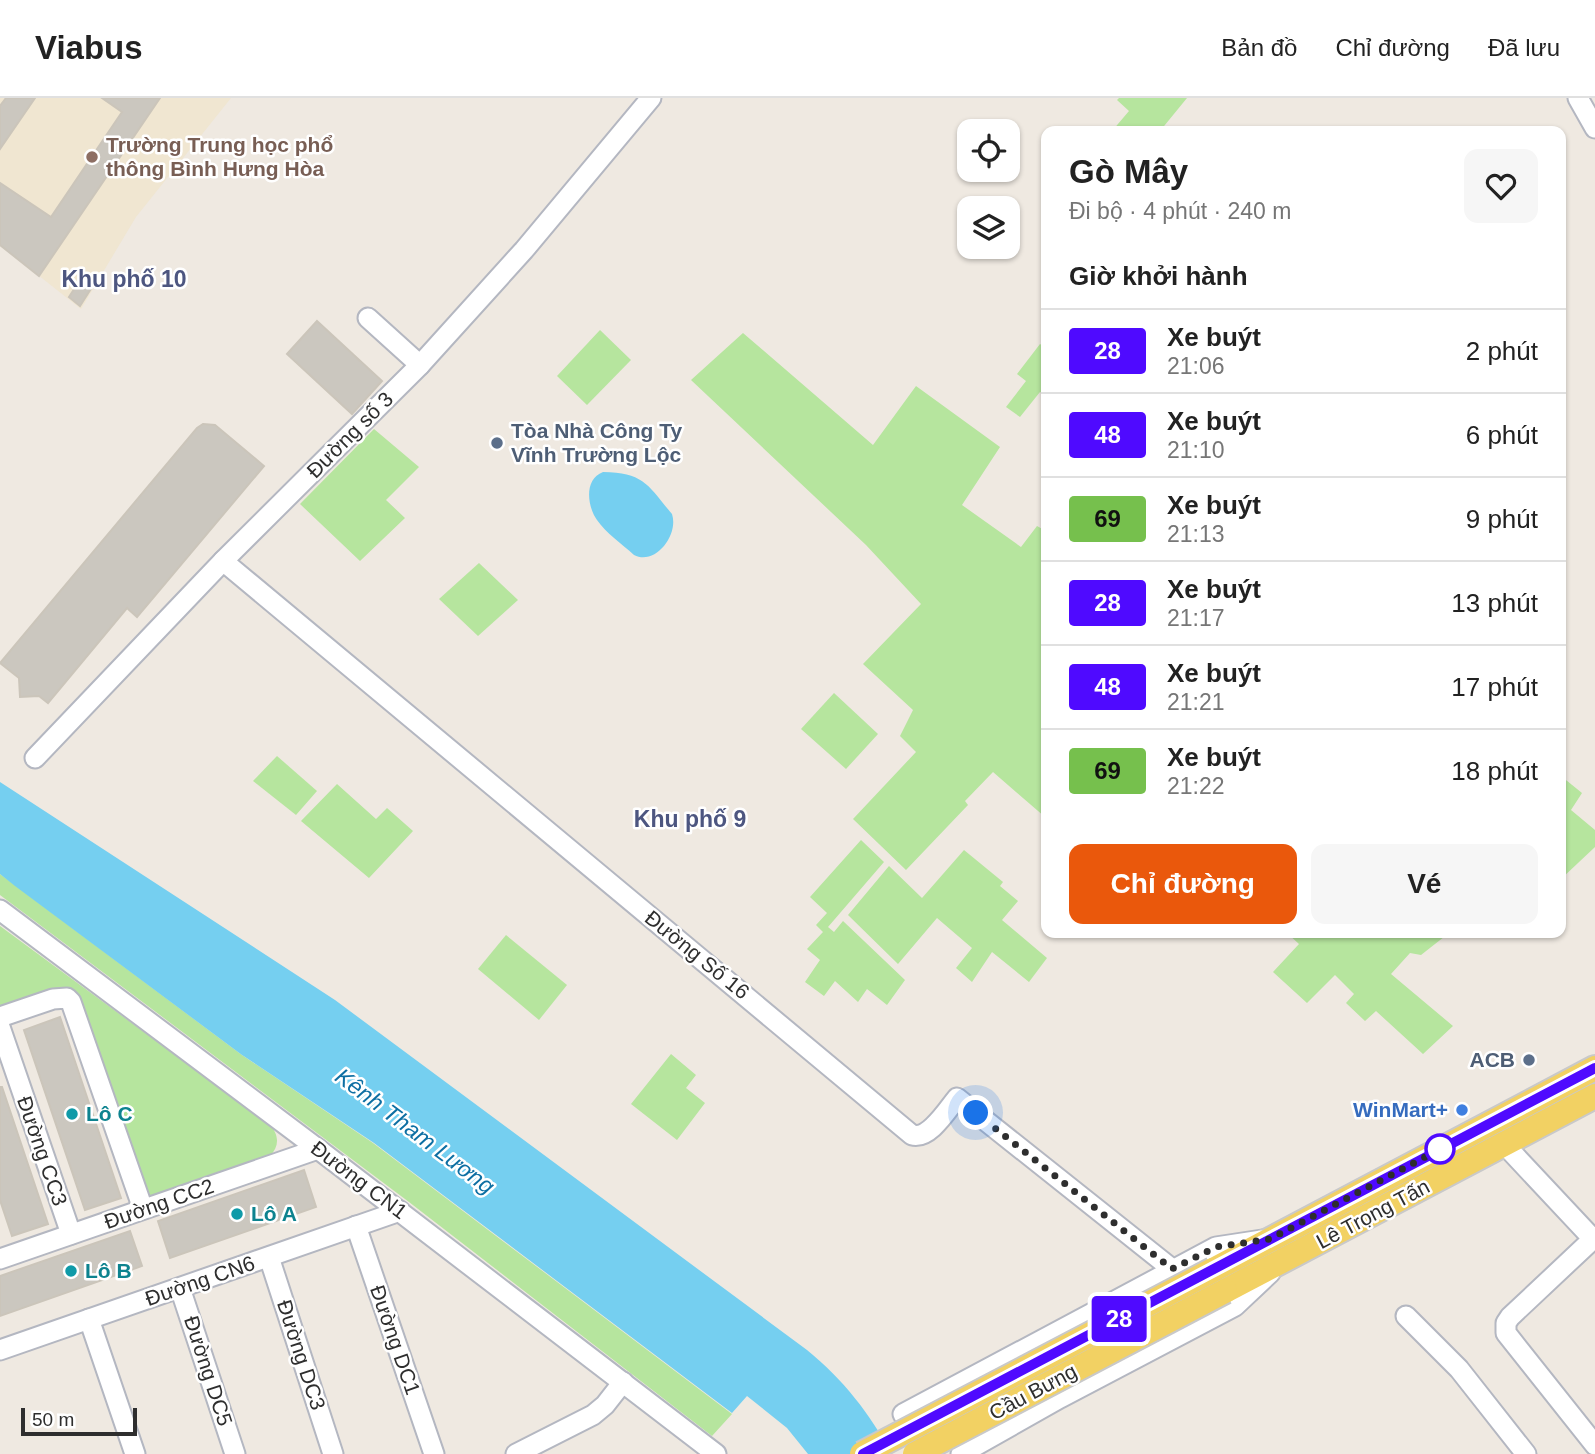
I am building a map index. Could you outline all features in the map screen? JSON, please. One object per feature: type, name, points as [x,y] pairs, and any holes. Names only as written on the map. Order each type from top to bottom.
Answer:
[{"type":"main road","name":"Lê Trọng Tấn","points":[[1213,1270],[1595,1068]]},
{"type":"main road","name":"Lê Trọng Tấn","points":[[1225,1291],[1595,1096]]},
{"type":"main road","points":[[1444,1147],[1462,1166]]},
{"type":"main road","name":"Cầu Bưng","points":[[862,1454],[1213,1270]]},
{"type":"main road","name":"Cầu Bưng","points":[[915,1454],[1225,1291]]},
{"type":"street","name":"Đường số 3","points":[[35,758],[223,561],[420,365],[524,250],[651,98]]},
{"type":"street","points":[[1578,98],[1595,128]]},
{"type":"street","points":[[368,317],[420,365]]},
{"type":"street","name":"Đường Số 16","points":[[223,561],[912,1135],[917,1137],[925,1134],[957,1098],[1172,1269]]},
{"type":"street","name":"Đường CN1","points":[[0,910],[400,1211],[716,1454]]},
{"type":"street","points":[[0,1017],[53,999],[67,998],[71,1002],[143,1209]]},
{"type":"street","name":"Đường CC3","points":[[0,1027],[71,1234]]},
{"type":"street","points":[[1504,1144],[1593,1239],[1510,1317],[1505,1328],[1506,1333],[1595,1445]]},
{"type":"street","name":"Đường CC2","points":[[0,1259],[318,1149]]},
{"type":"street","name":"Đường CN6","points":[[0,1350],[400,1211]]},
{"type":"street","name":"Đường DC1","points":[[356,1226],[434,1454]]},
{"type":"street","points":[[925,1454],[903,1414],[1216,1247],[1270,1239]]},
{"type":"street","name":"Đường DC3","points":[[269,1257],[333,1454]]},
{"type":"street","points":[[961,1454],[1060,1398],[1236,1306],[1282,1262]]},
{"type":"street","name":"Đường DC5","points":[[180,1287],[235,1454]]},
{"type":"street","points":[[1406,1316],[1459,1369],[1526,1454]]},
{"type":"street","points":[[89,1319],[135,1454]]},
{"type":"street","points":[[516,1454],[597,1412],[623,1382]]},
{"type":"shaded area","name":"Trường Trung học phổ thông Bình Hưng Hòa","points":[[0,98],[231,98],[136,217],[81,309],[0,245]]},
{"type":"green space","points":[[1187,98],[1164,126],[1116,126],[1129,111],[1117,100]]},
{"type":"green space","points":[[600,330],[631,360],[587,405],[557,376]]},
{"type":"green space","points":[[743,333],[873,445],[916,386],[1000,447],[962,505],[1021,547],[1037,526],[1041,528],[1041,814],[993,772],[965,801],[968,805],[906,870],[853,819],[916,752],[900,736],[913,710],[863,664],[921,604],[866,545],[691,380]]},
{"type":"green space","points":[[1041,345],[1041,392],[1020,417],[1006,407],[1026,381],[1017,374]]},
{"type":"green space","points":[[374,429],[419,467],[386,500],[405,518],[360,561],[300,504]]},
{"type":"green space","points":[[479,563],[518,600],[478,636],[439,599]]},
{"type":"green space","points":[[834,693],[878,734],[846,769],[801,729]]},
{"type":"green space","points":[[277,756],[317,791],[296,815],[253,781]]},
{"type":"green space","points":[[1566,780],[1582,793],[1571,810],[1595,830],[1595,847],[1566,874]]},
{"type":"green space","points":[[337,784],[376,819],[387,808],[413,831],[369,878],[301,821]]},
{"type":"green space","points":[[861,840],[884,862],[828,927],[834,932],[843,921],[905,980],[887,1005],[867,989],[858,1002],[835,981],[824,996],[805,982],[820,960],[807,949],[823,932],[816,925],[827,913],[810,897]]},
{"type":"green space","points":[[964,850],[1003,882],[1000,886],[1018,901],[1002,920],[1047,958],[1029,982],[992,952],[972,982],[956,968],[972,948],[937,918],[898,964],[848,915],[889,866],[922,898]]},
{"type":"green space","points":[[0,874],[242,1055],[373,1143],[732,1414],[712,1436],[409,1202],[0,895]]},
{"type":"green space","points":[[0,926],[269,1124],[277,1140],[270,1156],[151,1197],[148,1195],[67,989],[52,988],[0,1006]]},
{"type":"green space","points":[[506,935],[567,985],[539,1020],[478,969]]},
{"type":"green space","points":[[1292,938],[1443,938],[1421,955],[1410,953],[1391,974],[1453,1026],[1423,1054],[1376,1011],[1365,1021],[1346,1003],[1354,994],[1335,975],[1307,1003],[1273,972],[1299,944]]},
{"type":"green space","points":[[671,1054],[696,1075],[686,1088],[705,1103],[677,1140],[631,1104]]},
{"type":"water","points":[[603,472],[628,475],[643,482],[672,514],[672,531],[664,547],[650,556],[634,555],[597,520],[591,508],[589,493],[593,480]]},
{"type":"water","name":"Kênh Tham Lương","points":[[0,782],[335,1000],[807,1350],[833,1373],[855,1398],[892,1454],[808,1454],[787,1428],[747,1396],[732,1413],[374,1143],[242,1055],[15,886],[0,874]]},
{"type":"building","points":[[6,98],[35,98],[0,149],[0,106]]},
{"type":"building","points":[[102,98],[160,98],[39,276],[0,245],[0,183],[51,217],[122,112]]},
{"type":"building","points":[[80,280],[92,287],[80,306],[69,297]]},
{"type":"building","points":[[317,321],[382,381],[352,414],[287,354]]},
{"type":"building","points":[[203,424],[215,425],[264,466],[137,617],[127,608],[48,703],[39,696],[20,697],[19,678],[0,663]]},
{"type":"building","name":"Lô C","points":[[60,1017],[121,1198],[85,1210],[24,1030]]},
{"type":"building","points":[[0,1087],[48,1224],[12,1236],[0,1200]]},
{"type":"building","name":"Lô A","points":[[304,1170],[316,1207],[170,1258],[158,1221]]},
{"type":"building","name":"Lô B","points":[[130,1231],[142,1266],[0,1316],[0,1276]]},
{"type":"bus line","name":"28","points":[[863,1454],[1595,1068]]},
{"type":"place","name":"Trường Trung học phổ thông Bình Hưng Hòa","points":[[92,157]]},
{"type":"place","name":"Tòa Nhà Công Ty Vĩnh Trường Lộc","points":[[497,443]]},
{"type":"place","name":"ACB","points":[[1529,1060]]},
{"type":"place","name":"WinMart+","points":[[1462,1110]]},
{"type":"place","name":"Lô C","points":[[72,1114]]},
{"type":"place","name":"Lô A","points":[[237,1214]]},
{"type":"place","name":"Lô B","points":[[71,1271]]},
{"type":"district","name":"Khu phố 10","points":[[124,279]]},
{"type":"district","name":"Khu phố 9","points":[[690,819]]},
{"type":"route","points":[[976,1113],[1172,1269],[1216,1247],[1270,1239],[1444,1147],[1440,1149]]}]
